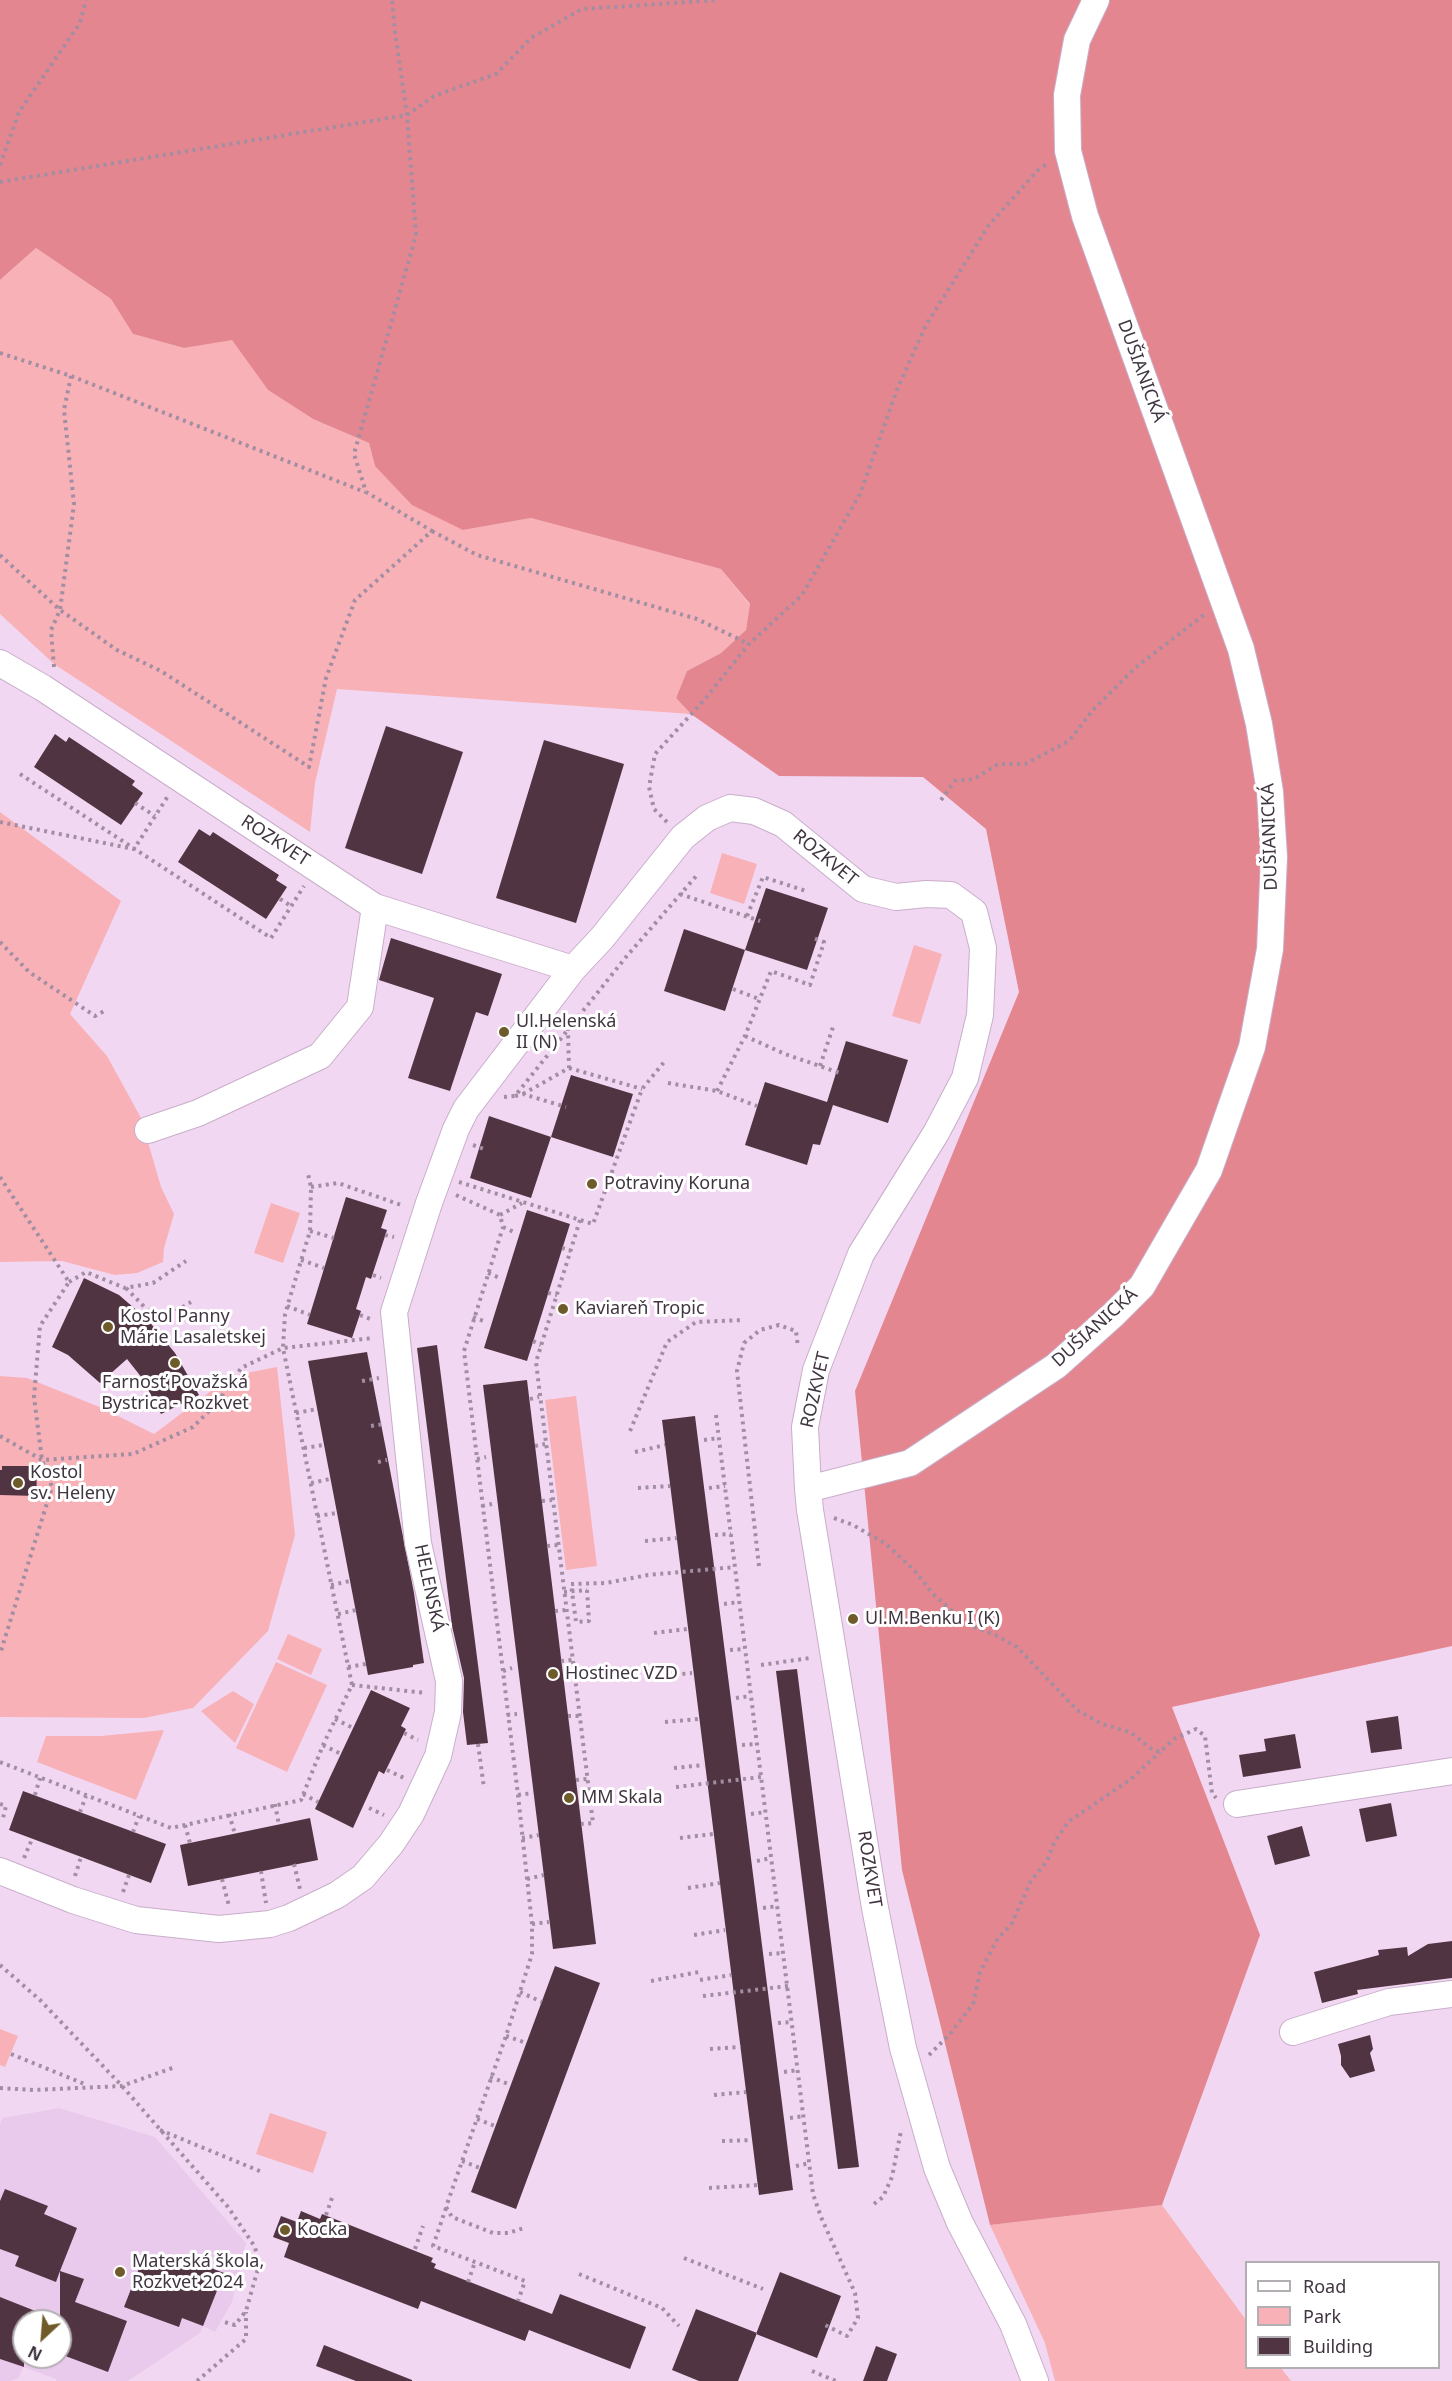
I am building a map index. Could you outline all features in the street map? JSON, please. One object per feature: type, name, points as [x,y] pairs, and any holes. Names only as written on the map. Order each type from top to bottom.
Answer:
[{"type":"street","name":"DUŠIANICKÁ","points":[[820,1487],[909,1463],[1056,1366],[1142,1286],[1209,1170],[1252,1047],[1270,949],[1274,857],[1270,792],[1260,724],[1241,649],[1085,216],[1068,151],[1067,95],[1077,40],[1096,0]]},
{"type":"street","name":"ROZKVET","points":[[0,663],[43,688],[375,907],[573,969]]},
{"type":"street","name":"ROZKVET","points":[[593,947],[683,837],[707,818],[730,808],[754,811],[783,824],[863,889],[896,897],[926,894],[951,895],[974,912],[983,948],[980,1015],[965,1078],[936,1133],[861,1254],[816,1370],[805,1427],[820,1487],[810,1510],[874,1908],[903,2048],[941,2179],[960,2223],[1013,2324],[1035,2381]]},
{"type":"street","points":[[148,1130],[198,1113],[320,1056],[360,1007],[375,907]]},
{"type":"street","name":"HELENSKÁ","points":[[8,1865],[73,1900],[136,1920],[219,1929],[260,1925],[289,1918],[350,1887],[363,1877],[384,1852],[411,1814],[438,1756],[448,1712],[449,1681],[418,1543],[394,1312],[421,1206],[466,1109],[573,969],[593,947]]},
{"type":"street","points":[[1236,1804],[1452,1771]]},
{"type":"street","points":[[1293,2032],[1389,2002],[1452,1994]]},
{"type":"path","points":[[0,165],[19,112],[80,22],[86,0]]},
{"type":"path","points":[[366,492],[354,454],[416,235],[407,115],[392,0]]},
{"type":"path","points":[[0,182],[407,115],[434,96],[496,74],[531,38],[582,9],[719,0]]},
{"type":"path","points":[[683,837],[654,809],[649,787],[655,754],[705,699],[749,644],[802,595],[860,495],[898,387],[926,325],[989,225],[1039,169],[1068,151]]},
{"type":"path","points":[[0,353],[71,376],[366,492],[477,555],[697,619],[749,644]]},
{"type":"path","points":[[43,688],[54,671],[51,630],[60,610],[74,504],[64,410],[71,376]]},
{"type":"path","points":[[0,555],[60,610],[117,650],[161,671],[309,767],[326,678],[355,600],[432,531]]},
{"type":"path","points":[[940,800],[955,781],[974,779],[998,764],[1024,764],[1069,741],[1093,710],[1135,668],[1204,614],[1226,605]]},
{"type":"path","points":[[20,774],[271,938],[308,880]]},
{"type":"path","points":[[134,849],[172,790]]},
{"type":"path","points":[[135,803],[155,816]]},
{"type":"path","points":[[0,822],[134,849]]},
{"type":"path","points":[[515,1096],[626,957],[698,874]]},
{"type":"path","points":[[747,916],[763,877],[806,891]]},
{"type":"path","points":[[680,894],[760,921]]},
{"type":"path","points":[[280,899],[291,906]]},
{"type":"path","points":[[717,1091],[745,1036],[771,971],[810,985],[824,942],[813,938]]},
{"type":"path","points":[[0,942],[29,972],[95,1016],[106,1010]]},
{"type":"path","points":[[733,989],[759,999]]},
{"type":"path","points":[[820,1066],[833,1027]]},
{"type":"path","points":[[568,1030],[569,1068]]},
{"type":"path","points":[[745,1036],[785,1054],[840,1073]]},
{"type":"path","points":[[457,1182],[593,1224],[642,1089],[665,1061]]},
{"type":"path","points":[[493,1098],[523,1094],[569,1068],[642,1089]]},
{"type":"path","points":[[668,1083],[717,1091],[757,1106]]},
{"type":"path","points":[[523,1094],[566,1107]]},
{"type":"path","points":[[467,1153],[470,1144]]},
{"type":"path","points":[[460,1172],[454,1194],[500,1215]]},
{"type":"path","points":[[0,1762],[171,1828],[301,1800],[323,1745],[352,1685],[283,1348],[287,1306],[310,1231],[311,1187],[308,1174]]},
{"type":"path","points":[[0,1177],[69,1282]]},
{"type":"path","points":[[311,1187],[338,1183],[421,1206]]},
{"type":"path","points":[[500,1215],[522,1202]]},
{"type":"path","points":[[500,1215],[503,1227],[464,1351],[518,1795],[532,1924],[532,1954],[433,2246],[525,2281],[518,2301]]},
{"type":"path","points":[[580,1220],[536,1362],[593,1823],[581,1824]]},
{"type":"path","points":[[503,1227],[514,1232]]},
{"type":"path","points":[[310,1231],[334,1238]]},
{"type":"path","points":[[562,1248],[571,1251]]},
{"type":"path","points":[[301,1260],[324,1268]]},
{"type":"path","points":[[125,1288],[153,1283],[186,1261]]},
{"type":"path","points":[[0,1654],[52,1487],[42,1460],[34,1397],[40,1326],[69,1282],[86,1272],[125,1288],[159,1322],[190,1302]]},
{"type":"path","points":[[488,1273],[500,1278]]},
{"type":"path","points":[[548,1293],[556,1295]]},
{"type":"path","points":[[287,1306],[310,1315]]},
{"type":"path","points":[[360,1315],[374,1322],[377,1310]]},
{"type":"path","points":[[473,1317],[486,1322]]},
{"type":"path","points":[[630,1431],[667,1342],[696,1322],[743,1320]]},
{"type":"path","points":[[759,1566],[737,1371],[744,1343],[760,1330],[779,1325],[796,1331],[798,1345],[793,1364],[816,1370]]},
{"type":"path","points":[[374,1331],[377,1348]]},
{"type":"path","points":[[0,1436],[42,1460],[133,1454],[193,1427],[218,1402],[241,1368],[283,1348],[375,1338]]},
{"type":"path","points":[[533,1341],[541,1345]]},
{"type":"path","points":[[362,1382],[382,1378],[381,1368]]},
{"type":"path","points":[[530,1399],[539,1397]]},
{"type":"path","points":[[296,1413],[317,1409]]},
{"type":"path","points":[[472,1410],[480,1410]]},
{"type":"path","points":[[716,1415],[813,2194],[855,2293],[858,2318],[847,2336],[825,2325]]},
{"type":"path","points":[[704,1440],[719,1438]]},
{"type":"path","points":[[535,1446],[545,1444]]},
{"type":"path","points":[[304,1448],[324,1445]]},
{"type":"path","points":[[635,1452],[665,1445]]},
{"type":"path","points":[[477,1460],[486,1457]]},
{"type":"path","points":[[311,1483],[330,1479]]},
{"type":"path","points":[[638,1488],[670,1486]]},
{"type":"path","points":[[710,1488],[725,1486]]},
{"type":"path","points":[[820,1487],[836,1529]]},
{"type":"path","points":[[542,1501],[552,1500]]},
{"type":"path","points":[[483,1506],[492,1504]]},
{"type":"path","points":[[317,1516],[337,1513]]},
{"type":"path","points":[[833,1518],[853,1525],[886,1544],[915,1571],[932,1593],[967,1624],[1017,1647],[1077,1710],[1102,1724],[1130,1732],[1153,1750],[1160,1752]]},
{"type":"path","points":[[716,1535],[731,1534]]},
{"type":"path","points":[[645,1540],[676,1538]]},
{"type":"path","points":[[547,1546],[558,1545]]},
{"type":"path","points":[[489,1552],[497,1551]]},
{"type":"path","points":[[564,1592],[587,1590],[589,1622],[576,1622],[571,1584],[606,1583],[648,1575],[735,1567]]},
{"type":"path","points":[[331,1585],[350,1581]]},
{"type":"path","points":[[724,1604],[740,1602]]},
{"type":"path","points":[[338,1614],[356,1610]]},
{"type":"path","points":[[555,1611],[566,1610]]},
{"type":"path","points":[[498,1622],[506,1620]]},
{"type":"path","points":[[654,1633],[687,1629]]},
{"type":"path","points":[[730,1650],[745,1648]]},
{"type":"path","points":[[761,1665],[811,1658]]},
{"type":"path","points":[[561,1661],[572,1660]]},
{"type":"path","points":[[348,1667],[366,1664]]},
{"type":"path","points":[[503,1671],[512,1668]]},
{"type":"path","points":[[660,1676],[692,1673]]},
{"type":"path","points":[[352,1685],[436,1694]]},
{"type":"path","points":[[736,1698],[751,1696]]},
{"type":"path","points":[[507,1715],[517,1714]]},
{"type":"path","points":[[568,1716],[579,1716]]},
{"type":"path","points":[[335,1719],[354,1728]]},
{"type":"path","points":[[665,1722],[698,1719]]},
{"type":"path","points":[[911,2076],[922,2061],[950,2034],[973,2004],[980,1972],[998,1938],[1011,1925],[1031,1881],[1047,1861],[1054,1843],[1068,1822],[1131,1779],[1174,1739],[1196,1729],[1205,1736],[1212,1793],[1220,1802],[1236,1804]]},
{"type":"path","points":[[478,1744],[484,1788]]},
{"type":"path","points":[[742,1745],[757,1744]]},
{"type":"path","points":[[323,1745],[341,1754]]},
{"type":"path","points":[[674,1768],[704,1765]]},
{"type":"path","points":[[387,1770],[412,1782]]},
{"type":"path","points":[[676,1787],[761,1777]]},
{"type":"path","points":[[35,1795],[40,1778]]},
{"type":"path","points":[[576,1780],[587,1779]]},
{"type":"path","points":[[518,1795],[533,1793]]},
{"type":"path","points":[[303,1794],[318,1802]]},
{"type":"path","points":[[81,1812],[86,1796]]},
{"type":"path","points":[[0,1804],[6,1806],[3,1818],[0,1817]]},
{"type":"path","points":[[275,1804],[279,1825]]},
{"type":"path","points":[[751,1814],[766,1812]]},
{"type":"path","points":[[229,1814],[235,1834]]},
{"type":"path","points":[[133,1832],[139,1816]]},
{"type":"path","points":[[185,1825],[190,1843]]},
{"type":"path","points":[[680,1838],[713,1834]]},
{"type":"path","points":[[522,1838],[539,1835]]},
{"type":"path","points":[[8,1865],[23,1862],[32,1839]]},
{"type":"path","points":[[74,1880],[81,1857]]},
{"type":"path","points":[[757,1861],[771,1858]]},
{"type":"path","points":[[294,1864],[301,1895]]},
{"type":"path","points":[[261,1872],[267,1907],[275,1904]]},
{"type":"path","points":[[121,1898],[129,1875]]},
{"type":"path","points":[[527,1879],[544,1875]]},
{"type":"path","points":[[222,1879],[231,1913]]},
{"type":"path","points":[[688,1887],[720,1882]]},
{"type":"path","points":[[763,1908],[778,1906]]},
{"type":"path","points":[[532,1924],[549,1922]]},
{"type":"path","points":[[694,1935],[725,1930]]},
{"type":"path","points":[[769,1954],[784,1953]]},
{"type":"path","points":[[0,1965],[40,2000],[122,2086],[228,2207],[255,2247],[259,2265],[246,2311],[246,2339],[197,2381]]},
{"type":"path","points":[[651,1981],[699,1972]]},
{"type":"path","points":[[700,1980],[731,1975]]},
{"type":"path","points":[[703,1996],[788,1986]]},
{"type":"path","points":[[520,1992],[542,2002]]},
{"type":"path","points":[[778,2023],[792,2022]]},
{"type":"path","points":[[506,2036],[526,2043]]},
{"type":"path","points":[[710,2049],[741,2048]]},
{"type":"path","points":[[11,2054],[90,2086]]},
{"type":"path","points":[[0,2088],[33,2090],[122,2086],[175,2067]]},
{"type":"path","points":[[784,2072],[798,2070]]},
{"type":"path","points":[[490,2077],[511,2085]]},
{"type":"path","points":[[714,2095],[746,2092]]},
{"type":"path","points":[[790,2118],[804,2116]]},
{"type":"path","points":[[477,2119],[495,2126]]},
{"type":"path","points":[[874,2204],[883,2197],[892,2176],[903,2125]]},
{"type":"path","points":[[159,2130],[262,2172]]},
{"type":"path","points":[[722,2141],[752,2140]]},
{"type":"path","points":[[462,2161],[480,2168]]},
{"type":"path","points":[[795,2166],[810,2163]]},
{"type":"path","points":[[710,2188],[758,2186]]},
{"type":"path","points":[[326,2215],[333,2195]]},
{"type":"path","points":[[446,2207],[452,2217],[493,2233],[508,2233],[524,2228]]},
{"type":"path","points":[[415,2249],[423,2226]]},
{"type":"path","points":[[684,2258],[763,2289]]},
{"type":"path","points":[[468,2282],[475,2262]]},
{"type":"path","points":[[579,2274],[662,2308],[679,2325]]},
{"type":"path","points":[[221,2321],[235,2325],[246,2311]]},
{"type":"path","points":[[812,2371],[836,2381]]},
{"type":"shaded area","points":[[0,0],[1452,0],[1452,1646],[1172,1707],[1260,1935],[1162,2205],[990,2225],[902,1870],[855,1391],[1019,992],[986,829],[923,777],[779,776],[691,714],[676,698],[687,671],[721,653],[746,630],[750,604],[721,569],[531,518],[463,530],[412,505],[375,466],[369,443],[313,419],[268,390],[232,340],[184,348],[133,334],[111,299],[36,248],[0,280]]},
{"type":"shaded area","name":"Materská škola, Rozkvet 2024","points":[[59,2108],[155,2137],[246,2243],[232,2302],[215,2332],[203,2326],[200,2333],[128,2381],[56,2381],[56,2379],[28,2369],[72,2369],[72,2309],[12,2309],[12,2369],[22,2369],[19,2378],[0,2381],[0,2124],[2,2118]]},
{"type":"green space","points":[[36,248],[111,299],[133,334],[184,348],[232,339],[268,390],[313,419],[369,443],[375,466],[463,530],[531,518],[721,569],[750,605],[746,630],[721,653],[687,671],[676,698],[691,714],[337,689],[315,783],[310,832],[54,664],[0,614],[0,280]]},
{"type":"green space","points":[[0,812],[121,901],[70,1014],[107,1056],[141,1118],[161,1187],[174,1214],[164,1248],[163,1262],[137,1273],[115,1275],[62,1261],[0,1262]]},
{"type":"green space","points":[[722,853],[757,864],[744,904],[710,893]]},
{"type":"green space","points":[[914,945],[942,954],[920,1024],[892,1016]]},
{"type":"green space","points":[[271,1203],[300,1213],[283,1263],[254,1253]]},
{"type":"green space","points":[[277,1367],[295,1535],[268,1631],[193,1708],[144,1718],[0,1717],[0,1376],[27,1378],[102,1408],[154,1434],[231,1376]]},
{"type":"green space","points":[[576,1396],[597,1566],[566,1570],[545,1400]]},
{"type":"green space","points":[[288,1634],[322,1649],[311,1675],[277,1659]]},
{"type":"green space","points":[[276,1662],[327,1685],[287,1772],[236,1748]]},
{"type":"green space","points":[[233,1691],[254,1704],[235,1743],[201,1711]]},
{"type":"green space","points":[[164,1730],[136,1800],[37,1762],[46,1736],[101,1736]]},
{"type":"green space","points":[[0,2029],[18,2036],[5,2067],[0,2065]]},
{"type":"green space","points":[[270,2113],[327,2132],[313,2173],[256,2154]]},
{"type":"green space","points":[[1162,2205],[1245,2319],[1245,2369],[1282,2369],[1291,2381],[1055,2381],[1045,2343],[990,2225]]},
{"type":"building","points":[[386,726],[463,752],[422,874],[345,848]]},
{"type":"building","points":[[55,734],[66,742],[69,737],[135,781],[132,785],[143,793],[121,825],[34,767]]},
{"type":"building","points":[[544,740],[624,764],[576,923],[496,898]]},
{"type":"building","points":[[199,829],[210,836],[213,832],[279,875],[276,880],[287,887],[266,919],[178,862]]},
{"type":"building","points":[[766,888],[828,908],[807,970],[745,950]]},
{"type":"building","points":[[684,929],[745,950],[725,1011],[664,991]]},
{"type":"building","points":[[391,938],[502,974],[488,1016],[476,1012],[450,1091],[408,1078],[434,998],[379,980]]},
{"type":"building","points":[[846,1041],[908,1060],[888,1123],[833,1105],[820,1145],[813,1144],[807,1165],[745,1145],[765,1082],[827,1102]]},
{"type":"building","points":[[571,1075],[633,1094],[613,1157],[551,1137]]},
{"type":"building","points":[[489,1116],[551,1137],[531,1198],[470,1178]]},
{"type":"building","points":[[346,1197],[387,1210],[381,1228],[387,1230],[371,1279],[366,1277],[356,1309],[361,1311],[352,1338],[307,1324]]},
{"type":"building","points":[[527,1210],[570,1224],[527,1361],[484,1348]]},
{"type":"building","name":"Kostol Panny Márie Lasaletskej","points":[[84,1278],[119,1295],[148,1320],[175,1353],[199,1395],[161,1414],[142,1378],[127,1359],[100,1383],[68,1355],[52,1347]]},
{"type":"building","points":[[437,1345],[488,1743],[467,1745],[463,1712],[464,1678],[452,1626],[417,1348]]},
{"type":"building","points":[[367,1352],[414,1593],[424,1663],[368,1675],[308,1361]]},
{"type":"building","points":[[527,1380],[596,1944],[553,1949],[483,1385]]},
{"type":"building","points":[[695,1416],[793,2190],[759,2195],[662,1420]]},
{"type":"building","name":"Kostol sv. Heleny","points":[[2,1466],[36,1466],[37,1496],[0,1495]]},
{"type":"building","points":[[797,1669],[859,2167],[838,2169],[776,1671]]},
{"type":"building","points":[[371,1690],[410,1708],[401,1726],[406,1729],[384,1774],[379,1771],[353,1828],[315,1809]]},
{"type":"building","points":[[1398,1716],[1402,1749],[1371,1753],[1366,1721]]},
{"type":"building","points":[[1295,1734],[1301,1768],[1243,1777],[1239,1755],[1266,1751],[1264,1739]]},
{"type":"building","points":[[23,1791],[166,1844],[151,1883],[9,1830]]},
{"type":"building","points":[[1391,1803],[1397,1836],[1366,1842],[1359,1809]]},
{"type":"building","points":[[310,1818],[318,1860],[188,1886],[180,1845]]},
{"type":"building","points":[[1302,1826],[1310,1856],[1275,1865],[1267,1836]]},
{"type":"building","points":[[1452,1941],[1452,1978],[1357,1990],[1358,1994],[1322,2003],[1314,1972],[1379,1955],[1378,1950],[1407,1947],[1408,1956],[1428,1944]]},
{"type":"building","points":[[555,1966],[600,1983],[516,2209],[471,2192]]},
{"type":"building","points":[[1370,2035],[1373,2049],[1370,2053],[1375,2071],[1350,2078],[1341,2065],[1338,2044]]},
{"type":"building","points":[[5,2189],[48,2206],[44,2214],[77,2228],[56,2282],[15,2266],[19,2256],[0,2249],[0,2201]]},
{"type":"building","points":[[301,2211],[320,2219],[322,2214],[433,2258],[431,2262],[436,2264],[434,2268],[552,2314],[560,2294],[646,2327],[630,2369],[529,2330],[525,2341],[421,2301],[418,2309],[284,2257],[289,2243],[273,2237],[281,2216],[297,2222]]},
{"type":"building","points":[[145,2253],[178,2266],[182,2257],[224,2273],[203,2326],[182,2318],[179,2327],[124,2307]]},
{"type":"building","points":[[60,2271],[84,2279],[75,2302],[127,2321],[108,2372],[72,2358],[72,2309],[60,2309]]},
{"type":"building","points":[[780,2272],[841,2296],[817,2358],[756,2334]]},
{"type":"building","points":[[0,2297],[30,2309],[12,2309],[12,2363],[0,2359]]},
{"type":"building","points":[[696,2309],[757,2333],[738,2381],[699,2381],[672,2370]]},
{"type":"building","points":[[324,2345],[412,2381],[356,2381],[316,2366]]},
{"type":"building","points":[[876,2346],[897,2354],[887,2381],[863,2381]]},
{"type":"place","name":"Ul.Helenská II (N)","points":[[504,1032]]},
{"type":"place","name":"Potraviny Koruna","points":[[592,1184]]},
{"type":"place","name":"Kaviareň Tropic","points":[[563,1309]]},
{"type":"place","name":"Kostol Panny Márie Lasaletskej","points":[[108,1327]]},
{"type":"place","name":"Farnosť Považská Bystrica - Rozkvet","points":[[175,1363]]},
{"type":"place","name":"Kostol sv. Heleny","points":[[18,1483]]},
{"type":"place","name":"Ul.M.Benku I (K)","points":[[853,1619]]},
{"type":"place","name":"Hostinec VZD","points":[[553,1674]]},
{"type":"place","name":"MM Skala","points":[[569,1798]]},
{"type":"place","name":"Kocka","points":[[285,2230]]},
{"type":"place","name":"Materská škola, Rozkvet 2024","points":[[120,2272]]}]
